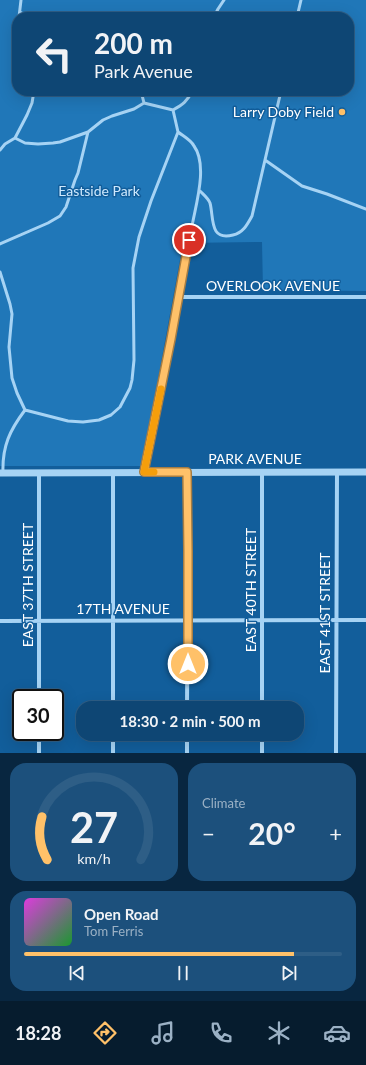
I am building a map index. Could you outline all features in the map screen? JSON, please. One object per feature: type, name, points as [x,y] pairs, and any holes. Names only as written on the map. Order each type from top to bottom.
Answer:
[{"type":"street","points":[[144,472],[192,226]]},
{"type":"street","name":"OVERLOOK AVENUE","points":[[179,297],[366,298]]},
{"type":"street","name":"PARK AVENUE","points":[[1,472],[366,472]]},
{"type":"street","name":"EAST 37TH STREET","points":[[39,472],[39,689]]},
{"type":"street","points":[[113,472],[113,701]]},
{"type":"street","points":[[187,472],[187,701]]},
{"type":"street","name":"EAST 40TH STREET","points":[[262,472],[262,701]]},
{"type":"street","name":"EAST 41ST STREET","points":[[336,753],[337,472]]},
{"type":"street","name":"17TH AVENUE","points":[[0,621],[366,620]]},
{"type":"street","points":[[39,741],[39,753]]},
{"type":"street","points":[[113,741],[113,753]]},
{"type":"street","points":[[187,741],[187,753]]},
{"type":"street","points":[[262,741],[262,753]]},
{"type":"lane","points":[[20,12],[21,0]]},
{"type":"lane","points":[[216,12],[224,0]]},
{"type":"lane","points":[[298,12],[301,0]]},
{"type":"lane","points":[[0,150],[5,144],[15,138],[27,116],[33,96]]},
{"type":"lane","points":[[142,96],[144,103]]},
{"type":"lane","points":[[15,138],[25,143],[53,143],[88,132],[103,120],[134,109],[144,103],[173,110],[182,106],[191,96]]},
{"type":"lane","points":[[200,191],[206,196],[210,204],[212,223],[216,232],[225,236],[237,234],[244,230],[252,216],[280,96]]},
{"type":"lane","points":[[25,410],[68,421],[83,422],[99,420],[111,416],[120,407],[126,396],[134,370],[133,268],[139,237],[151,201],[178,132],[173,110]]},
{"type":"lane","points":[[0,244],[55,220],[63,212],[78,173],[88,132]]},
{"type":"lane","points":[[178,132],[193,144],[197,150],[200,162],[200,191],[192,226]]},
{"type":"lane","points":[[265,160],[302,186],[366,209]]},
{"type":"lane","points":[[0,272],[12,314],[9,347],[12,378],[25,410]]},
{"type":"lane","points":[[1,472],[7,440],[11,430],[25,410]]},
{"type":"green space","name":"Eastside Park","points":[[0,0],[366,0],[366,291],[263,290],[262,242],[183,243],[142,466],[0,466]]},
{"type":"slow traffic","points":[[154,472],[144,472],[161,389]]},
{"type":"place","name":"Larry Doby Field","points":[[342,112]]},
{"type":"route","points":[[188,664],[187,472],[144,472],[189,240]]}]
